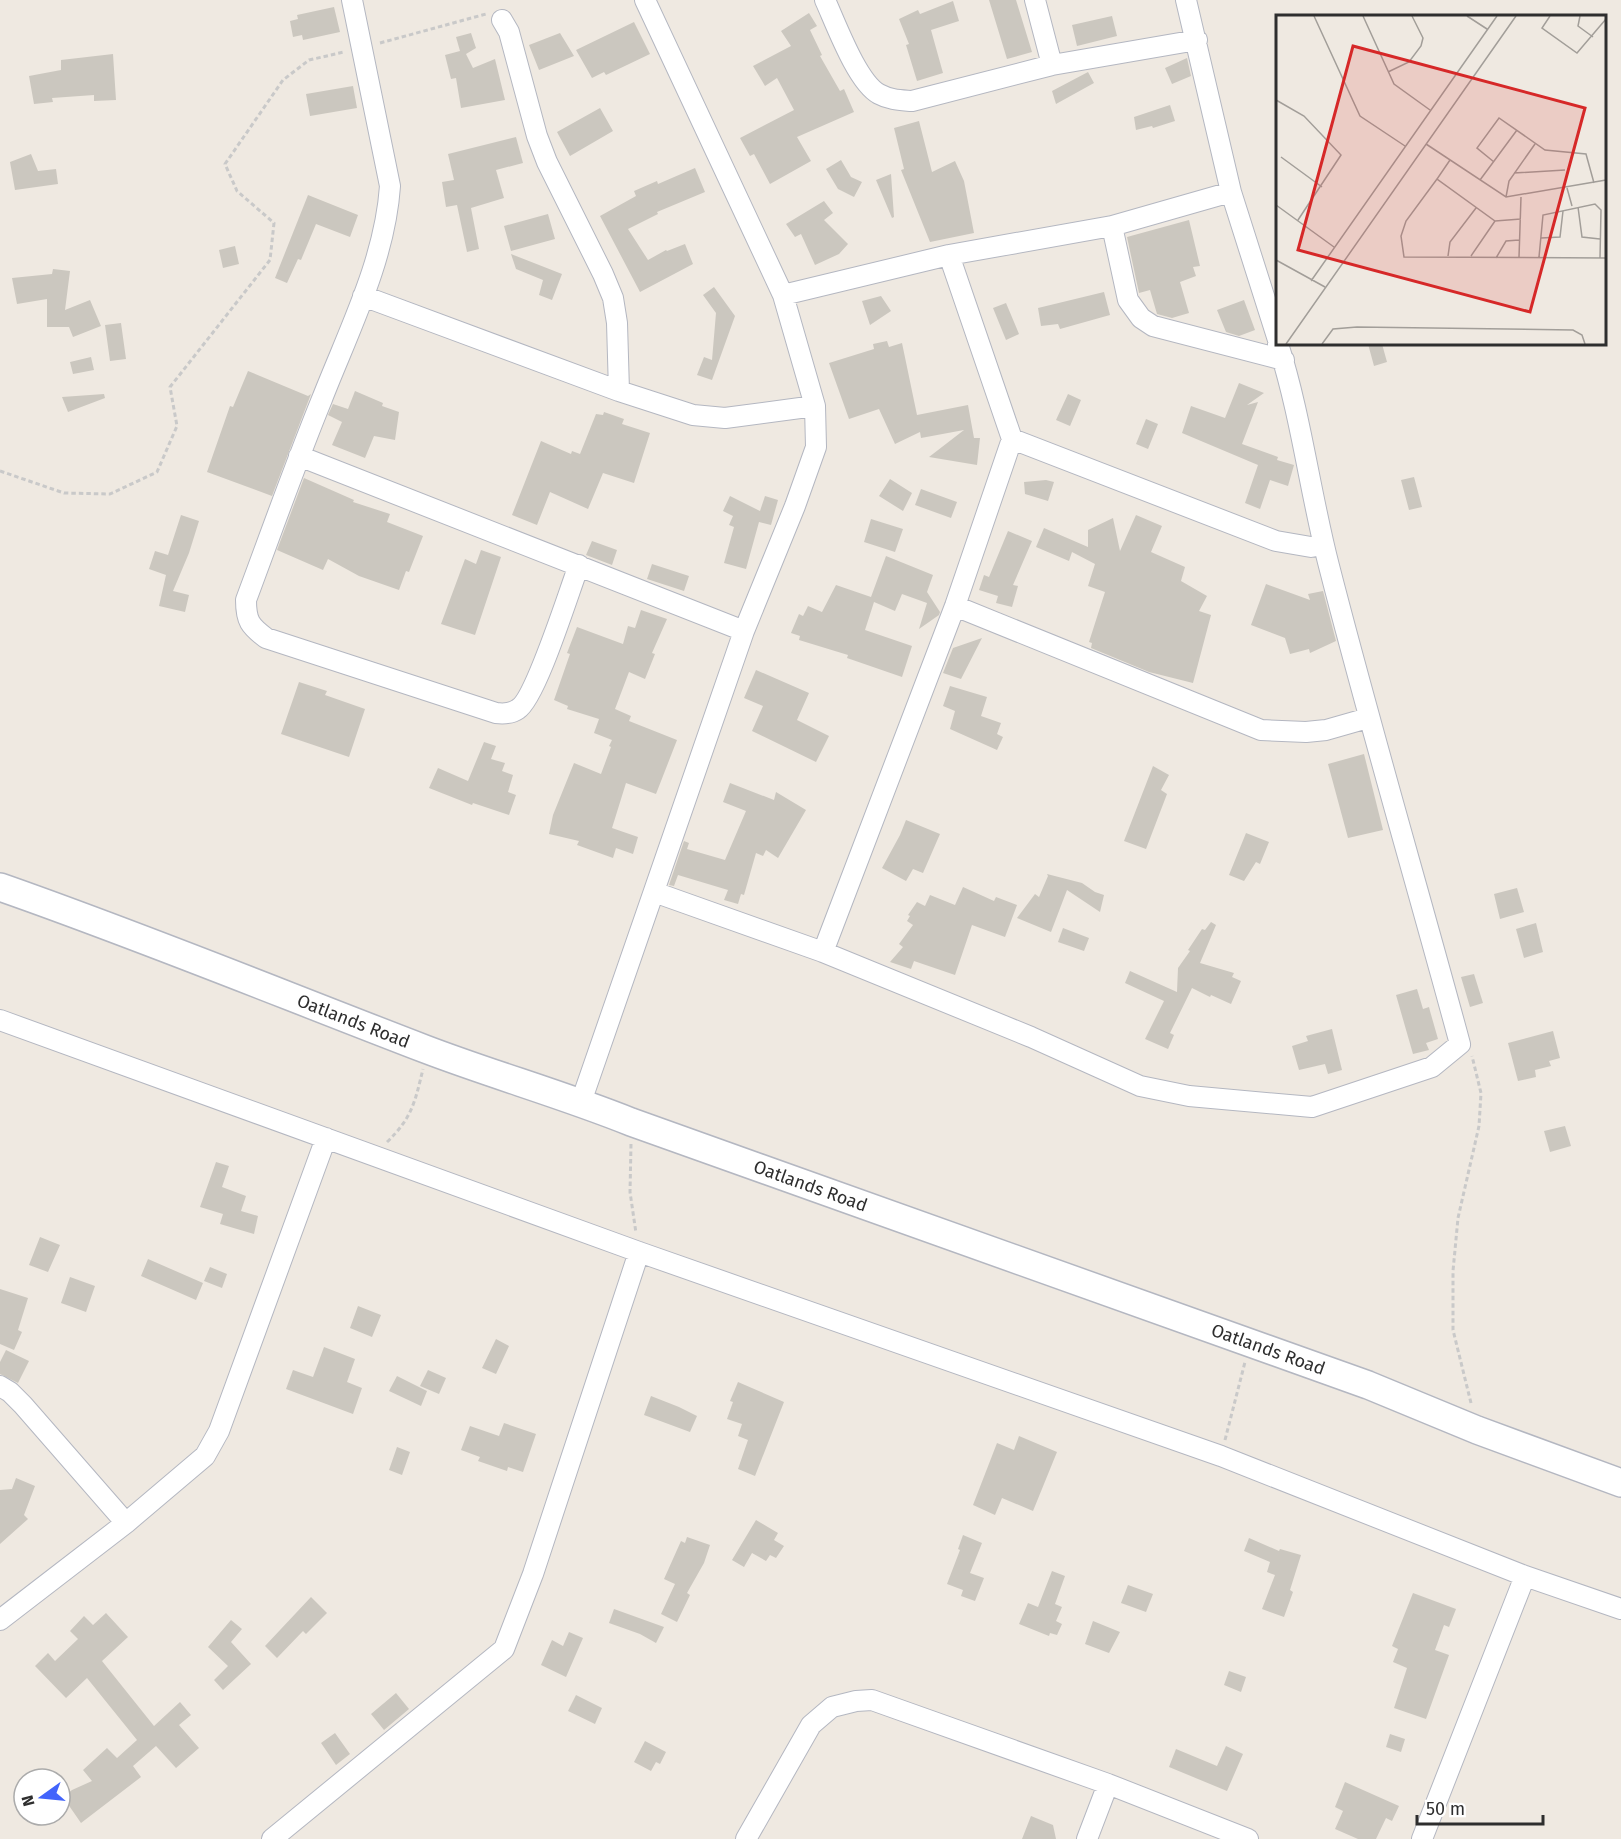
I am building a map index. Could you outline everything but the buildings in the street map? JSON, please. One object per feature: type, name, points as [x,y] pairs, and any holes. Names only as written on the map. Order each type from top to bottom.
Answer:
[{"type":"street","points":[[352,0],[390,186],[388,213],[381,244],[363,296],[299,456],[246,600],[246,615],[253,628],[266,638],[496,713],[509,714],[520,709],[533,689],[579,565]]},
{"type":"street","points":[[581,1102],[744,631],[795,506],[816,447],[815,406],[783,295],[645,0]]},
{"type":"street","points":[[825,0],[862,77],[878,93],[894,100],[912,101],[1052,65],[1197,40]]},
{"type":"street","points":[[1035,0],[1052,65]]},
{"type":"street","points":[[1186,0],[1231,192],[1276,335]]},
{"type":"street","points":[[502,20],[509,32],[537,136],[547,162],[613,298],[617,323],[619,391]]},
{"type":"street","points":[[783,295],[949,255],[1112,226],[1231,192]]},
{"type":"street","points":[[654,892],[823,952],[1031,1037],[1140,1086],[1189,1096],[1312,1107],[1432,1067],[1460,1044],[1368,718],[1323,545],[1280,348],[1153,326],[1140,318],[1128,300],[1112,226]]},
{"type":"street","points":[[823,952],[955,606],[1011,439],[949,255]]},
{"type":"street","points":[[363,296],[619,391],[693,415],[725,418],[815,406]]},
{"type":"street","points":[[1011,439],[1276,541],[1311,547],[1323,545]]},
{"type":"street","points":[[299,456],[744,631]]},
{"type":"street","points":[[955,606],[1262,730],[1306,732],[1326,730],[1368,718]]},
{"type":"street","name":"Oatlands Road","points":[[0,887],[82,916],[429,1050],[581,1102],[631,1122],[1368,1385],[1477,1430],[1621,1483]]},
{"type":"street","points":[[0,1020],[639,1252],[1221,1456],[1525,1576],[1621,1609]]},
{"type":"street","points":[[0,1620],[126,1523],[205,1456],[219,1431],[326,1138]]},
{"type":"street","points":[[272,1839],[504,1649],[533,1574],[639,1252]]},
{"type":"street","points":[[0,1386],[23,1404],[126,1523]]},
{"type":"street","points":[[1422,1839],[1525,1576]]},
{"type":"street","points":[[746,1839],[811,1725],[832,1707],[872,1700],[1108,1784],[1248,1839]]},
{"type":"street","points":[[1088,1839],[1108,1784]]},
{"type":"path","points":[[0,471],[64,493],[110,494],[157,472],[177,426],[170,387],[270,260],[274,223],[237,191],[225,164],[283,80],[309,60],[485,14],[502,20]]},
{"type":"path","points":[[1460,1044],[1472,1056],[1481,1093],[1479,1126],[1458,1218],[1453,1271],[1453,1330],[1477,1430]]},
{"type":"path","points":[[373,1154],[404,1125],[414,1103],[429,1050]]},
{"type":"path","points":[[631,1122],[630,1192],[639,1252]]},
{"type":"path","points":[[1221,1456],[1250,1343]]}]
